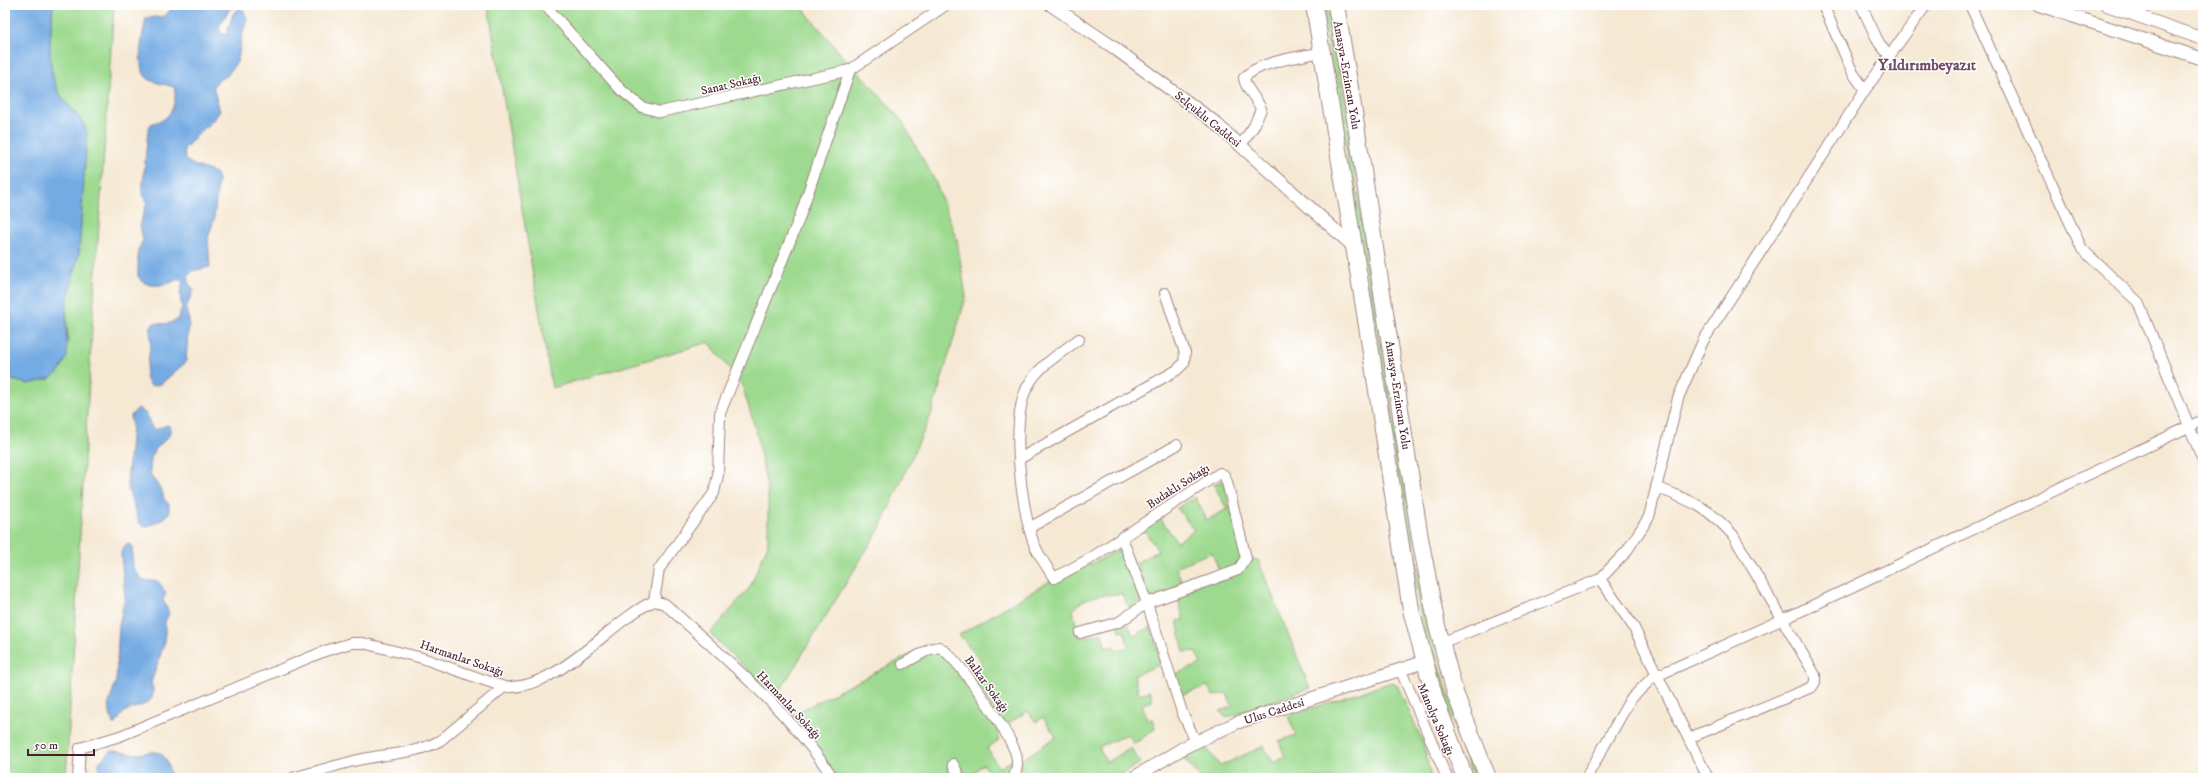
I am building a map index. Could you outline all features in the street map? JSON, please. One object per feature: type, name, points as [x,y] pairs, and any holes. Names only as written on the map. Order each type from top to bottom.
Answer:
[{"type":"highway","name":"Amasya-Erzincan Yolu","points":[[1314,5],[1364,307],[1404,565],[1424,662],[1435,699],[1465,778]]},
{"type":"highway","name":"Amasya-Erzincan Yolu","points":[[1336,5],[1420,538],[1441,643],[1455,693],[1488,778]]},
{"type":"street","name":"Sanat Sokağı","points":[[544,5],[620,89],[642,107],[660,112],[850,70],[946,5]]},
{"type":"street","name":"Selçuklu Caddesi","points":[[1051,5],[1175,92],[1241,146],[1353,246]]},
{"type":"street","points":[[1823,5],[1853,73],[1865,90]]},
{"type":"street","points":[[1861,5],[1879,43],[1890,56]]},
{"type":"street","points":[[1441,643],[1600,579],[1626,552],[1648,517],[1678,398],[1703,341],[1865,90],[1926,5]]},
{"type":"street","points":[[1970,5],[2082,250],[2138,302],[2203,460]]},
{"type":"street","points":[[2039,5],[2203,59]]},
{"type":"street","points":[[2107,5],[2142,11],[2203,39]]},
{"type":"street","points":[[1241,146],[1254,126],[1261,109],[1258,102],[1244,83],[1244,78],[1247,74],[1272,63],[1322,52]]},
{"type":"street","points":[[654,601],[659,569],[714,493],[718,475],[720,413],[799,219],[850,70]]},
{"type":"street","points":[[1019,459],[1177,370],[1184,363],[1184,353],[1165,293]]},
{"type":"street","name":"Budaklı Sokağı","points":[[1079,339],[1046,365],[1030,382],[1024,394],[1018,422],[1017,442],[1029,528],[1035,545],[1054,578],[1122,538],[1220,473],[1224,475],[1246,558],[1243,565],[1238,570],[1147,604],[1119,622],[1080,633]]},
{"type":"street","points":[[1586,778],[1630,700],[1652,678],[1783,619],[2203,420]]},
{"type":"street","points":[[1029,528],[1177,445]]},
{"type":"street","points":[[1656,487],[1690,500],[1714,515],[1732,535],[1815,675],[1815,682],[1812,687],[1689,738]]},
{"type":"street","points":[[1122,538],[1147,604],[1182,712],[1196,742]]},
{"type":"street","points":[[1600,579],[1634,626],[1708,778]]},
{"type":"street","name":"Harmanlar Sokağı","points":[[78,778],[80,748],[120,736],[326,651],[351,643],[363,643],[422,658],[504,687],[516,688],[555,672],[654,601],[665,604],[756,687],[799,733],[833,778]]},
{"type":"street","name":"Balkar Sokağı","points":[[903,664],[930,648],[939,647],[944,651],[966,676],[1010,742],[1017,759],[1016,772],[1013,778]]},
{"type":"street","name":"Ulus Caddesi","points":[[1133,778],[1196,742],[1253,717],[1401,671],[1424,662]]},
{"type":"street","name":"Manolya Sokağı","points":[[1401,671],[1447,778]]},
{"type":"street","points":[[294,778],[358,760],[411,752],[430,746],[441,740],[504,687]]},
{"type":"street","points":[[953,764],[960,778]]},
{"type":"green space","points":[[53,5],[114,5],[92,328],[66,778],[5,778],[5,382],[13,380],[29,384],[68,343],[66,306],[79,253],[84,123],[60,95],[52,75],[50,63],[50,39]]},
{"type":"green space","points":[[488,5],[800,5],[849,64],[868,82],[902,121],[935,181],[957,240],[966,297],[931,415],[880,528],[776,697],[710,634],[750,587],[768,544],[768,494],[757,434],[742,385],[709,342],[552,388]]},
{"type":"green space","points":[[1321,5],[1327,5],[1346,105],[1361,218],[1421,586],[1442,676],[1479,778],[1473,778],[1434,672],[1419,608],[1403,514],[1374,316],[1353,207],[1343,125]]},
{"type":"green space","points":[[1223,480],[1243,555],[1239,564],[1220,573],[1212,552],[1176,567],[1183,586],[1150,598],[1136,563],[1158,551],[1143,528],[1160,518],[1177,542],[1194,530],[1177,508],[1195,497],[1207,520],[1227,509],[1214,485]]},
{"type":"green space","points":[[1121,549],[1142,600],[1129,608],[1122,594],[1101,595],[1083,601],[1073,610],[1079,637],[1081,638],[1102,633],[1106,648],[1114,646],[1116,650],[1129,647],[1124,631],[1120,632],[1118,625],[1127,622],[1134,636],[1151,627],[1162,664],[1134,675],[1139,694],[1150,691],[1153,701],[1142,704],[1147,719],[1153,719],[1155,729],[1134,744],[1128,734],[1099,747],[1106,762],[1131,748],[1140,763],[1123,774],[1111,778],[1040,778],[1037,768],[1022,774],[1020,761],[1056,737],[1043,717],[1036,722],[1028,711],[1004,726],[968,673],[982,662],[959,635],[1050,581],[1054,582]]},
{"type":"green space","points":[[1250,559],[1258,560],[1310,688],[1226,718],[1220,711],[1232,707],[1227,693],[1213,696],[1208,686],[1180,695],[1173,675],[1201,664],[1195,651],[1184,652],[1177,621],[1184,620],[1177,595]]},
{"type":"green space","points":[[931,644],[961,676],[992,719],[997,731],[998,741],[987,748],[999,768],[1013,760],[1010,775],[1007,778],[994,778],[983,764],[968,778],[838,778],[792,715]]},
{"type":"green space","points":[[1392,682],[1397,685],[1423,742],[1431,778],[1201,778],[1182,756],[1205,746],[1220,766],[1264,746],[1273,763],[1285,757],[1279,741],[1296,735],[1288,716]]},
{"type":"water","points":[[5,5],[53,5],[50,39],[52,73],[60,94],[79,117],[87,134],[79,253],[66,306],[67,357],[59,372],[49,379],[29,384],[13,380],[5,382]]},
{"type":"water","points":[[171,5],[232,5],[219,27],[221,33],[226,35],[233,14],[240,8],[244,11],[247,19],[242,35],[238,60],[227,76],[218,80],[213,87],[220,111],[184,149],[185,159],[188,162],[216,174],[218,179],[214,220],[208,238],[210,267],[192,271],[188,277],[189,284],[194,289],[186,308],[190,325],[188,332],[186,362],[161,384],[151,386],[145,378],[151,342],[150,329],[154,323],[167,324],[177,320],[182,308],[180,294],[183,282],[178,279],[162,285],[151,285],[141,280],[138,276],[138,250],[143,240],[140,225],[147,202],[142,192],[148,131],[150,125],[161,121],[170,112],[174,104],[175,95],[174,87],[150,80],[145,75],[140,60],[140,51],[146,18],[165,16],[171,9]]},
{"type":"water","points":[[138,408],[145,413],[155,430],[167,425],[171,427],[169,436],[155,450],[151,458],[150,471],[151,476],[162,491],[164,499],[169,504],[169,513],[160,521],[146,527],[139,523],[127,485],[132,426],[130,417]]},
{"type":"water","points":[[128,544],[132,546],[133,568],[143,580],[157,580],[160,583],[166,593],[163,600],[169,613],[165,622],[165,641],[151,683],[153,696],[147,703],[124,712],[116,724],[113,724],[108,706],[116,681],[119,625],[125,598],[121,553],[124,546]]},
{"type":"water","points":[[112,750],[134,754],[154,752],[160,753],[167,762],[171,778],[99,778],[99,762]]},
{"type":"district","name":"Yıldırımbeyazıt","points":[[1927,64]]}]
